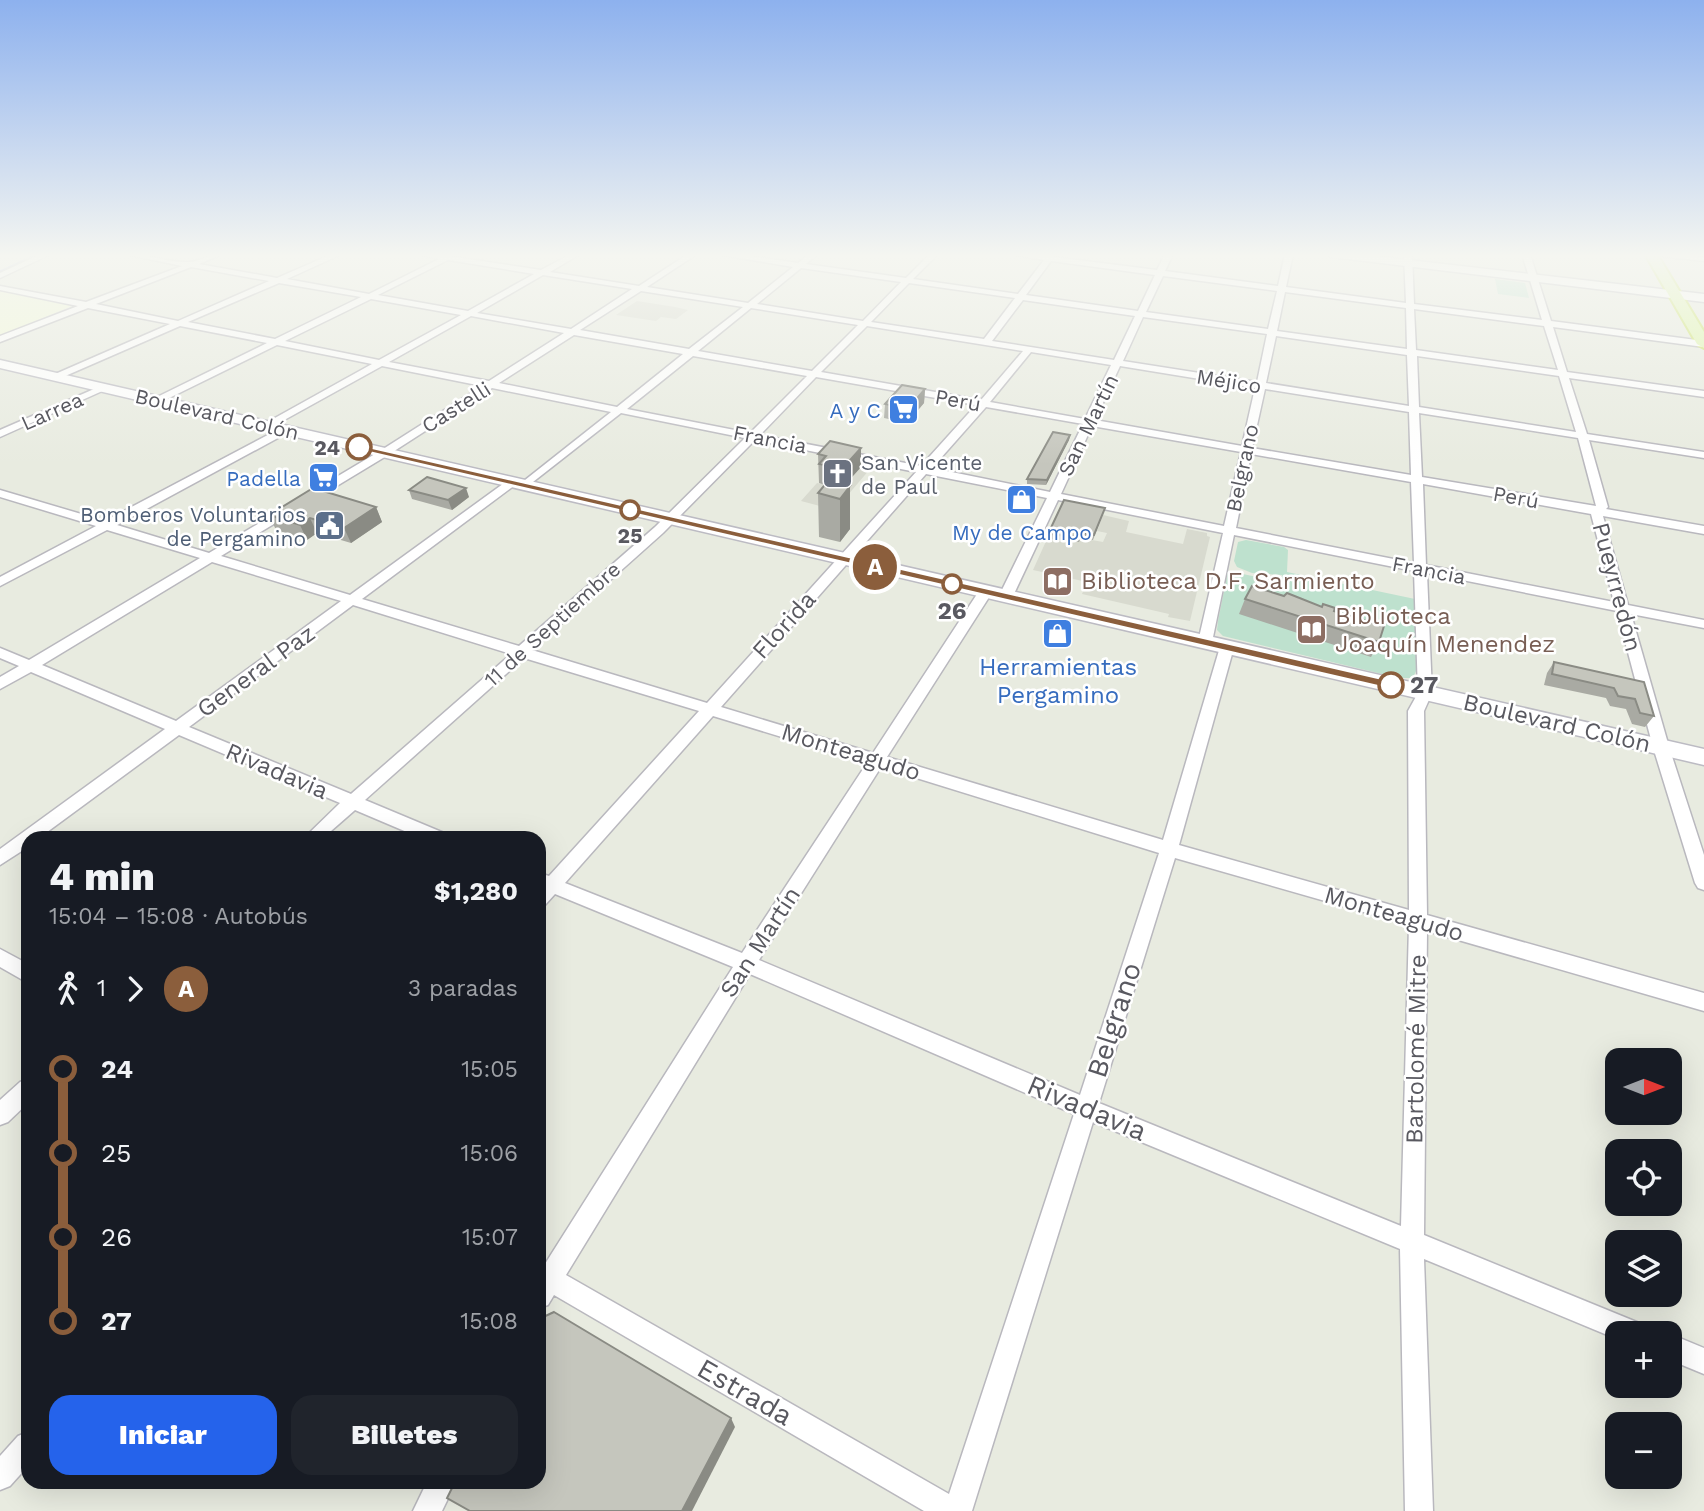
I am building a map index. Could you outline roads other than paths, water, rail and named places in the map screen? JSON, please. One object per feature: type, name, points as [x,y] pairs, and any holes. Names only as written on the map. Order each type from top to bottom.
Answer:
[{"type":"main road","points":[[1692,325],[1704,344]]},
{"type":"main road","name":"Boulevard Colón","points":[[0,364],[1006,596]]},
{"type":"main road","points":[[1006,596],[1205,642]]},
{"type":"main road","name":"Boulevard Colón","points":[[1205,642],[1704,757]]},
{"type":"street","points":[[0,339],[38,325]]},
{"type":"street","points":[[56,377],[177,325]]},
{"type":"street","name":"Francia","points":[[187,325],[1704,624]]},
{"type":"street","points":[[157,401],[311,325]]},
{"type":"street","points":[[268,426],[448,325]]},
{"type":"street","name":"Perú","points":[[529,325],[1704,530]]},
{"type":"street","name":"Castelli","points":[[0,684],[384,453],[585,325]]},
{"type":"street","name":"General Paz","points":[[37,831],[353,600],[518,484],[620,409],[726,325]]},
{"type":"street","name":"11 de Septiembre","points":[[320,831],[668,519],[862,325]]},
{"type":"street","name":"Méjico","points":[[874,325],[1704,455]]},
{"type":"street","points":[[986,342],[999,325]]},
{"type":"street","name":"San Martín","points":[[1006,596],[1137,325]]},
{"type":"street","points":[[1214,325],[1704,394]]},
{"type":"street","name":"Belgrano","points":[[1205,642],[1274,325]]},
{"type":"street","name":"Bartolomé Mitre","points":[[1411,325],[1425,693],[1416,710],[1418,921],[1412,1244],[1419,1511]]},
{"type":"street","name":"Pueyrredón","points":[[1548,325],[1602,507],[1596,512],[1661,747],[1704,883]]},
{"type":"street","points":[[1558,325],[1704,344]]},
{"type":"street","name":"Florida","points":[[546,885],[924,470],[1029,349]]},
{"type":"street","name":"Larrea","points":[[0,433],[104,388]]},
{"type":"street","points":[[0,582],[285,430]]},
{"type":"street","name":"Monteagudo","points":[[0,493],[1169,849],[1704,1002]]},
{"type":"street","name":"San Martín","points":[[546,1277],[986,592]]},
{"type":"street","name":"Belgrano","points":[[958,1511],[1169,849],[1227,647]]},
{"type":"street","name":"Rivadavia","points":[[0,653],[421,831]]},
{"type":"street","name":"General Paz","points":[[0,858],[21,843]]},
{"type":"street","name":"Rivadavia","points":[[546,889],[746,962],[1085,1108],[1605,1322]]},
{"type":"street","points":[[0,957],[21,970]]},
{"type":"street","points":[[0,1114],[21,1095]]},
{"type":"street","name":"Estrada","points":[[546,1285],[951,1511]]},
{"type":"street","points":[[1682,1352],[1704,1361]]},
{"type":"street","points":[[0,1476],[21,1454]]},
{"type":"street","points":[[427,1511],[438,1489]]},
{"type":"place","name":"A y C","points":[[904,410]]},
{"type":"place","name":"24","points":[[359,447]]},
{"type":"place","name":"San Vicente de Paul","points":[[838,474]]},
{"type":"place","name":"Padella","points":[[324,478]]},
{"type":"place","name":"My de Campo","points":[[1022,500]]},
{"type":"place","name":"25","points":[[630,510]]},
{"type":"place","name":"Bomberos Voluntarios de Pergamino","points":[[329,526]]},
{"type":"place","name":"Biblioteca D.F. Sarmiento","points":[[1058,581]]},
{"type":"place","name":"26","points":[[952,584]]},
{"type":"place","name":"Biblioteca Joaquín Menendez","points":[[1312,630]]},
{"type":"place","name":"Herramientas Pergamino","points":[[1058,633]]},
{"type":"place","name":"27","points":[[1391,685]]}]
